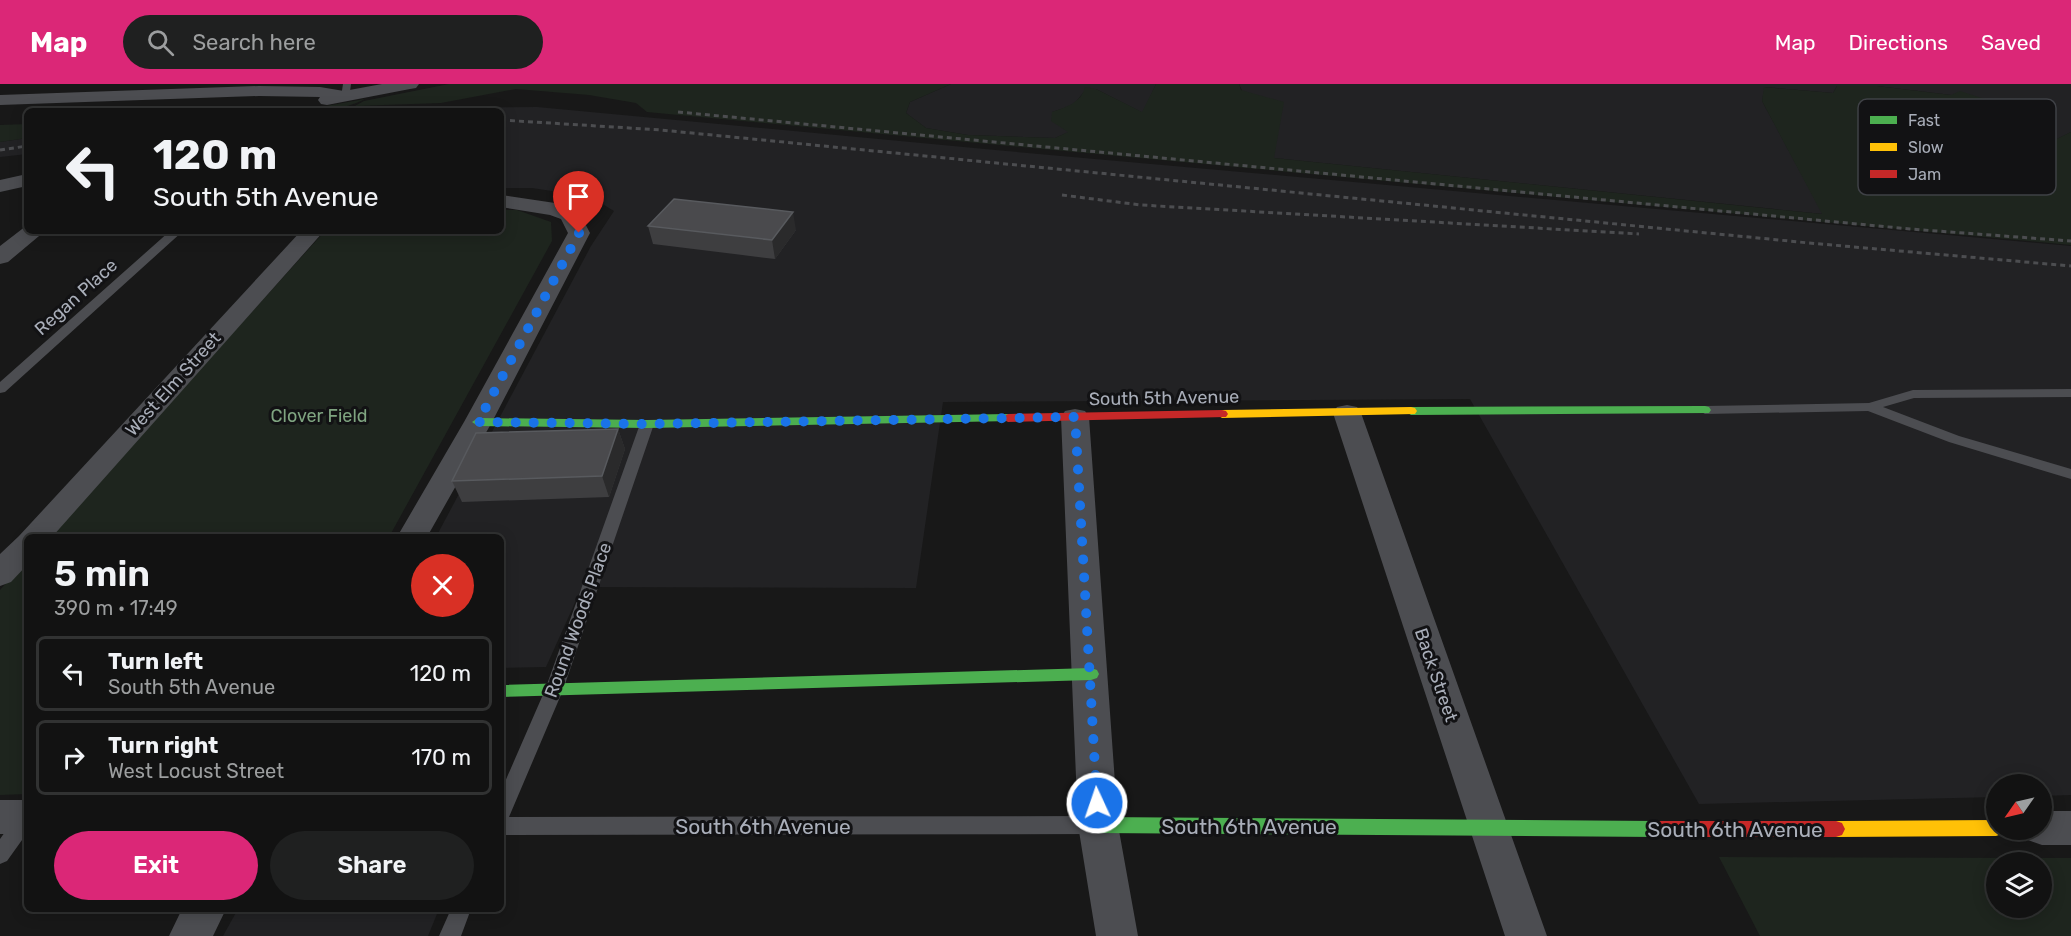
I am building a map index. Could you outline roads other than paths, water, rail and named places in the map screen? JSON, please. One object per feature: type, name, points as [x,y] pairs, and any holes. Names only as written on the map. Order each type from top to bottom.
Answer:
[{"type":"street","points":[[0,100],[259,91],[320,92],[410,84]]},
{"type":"street","points":[[197,108],[321,101],[346,90]]},
{"type":"street","points":[[0,186],[24,181]]},
{"type":"street","points":[[414,534],[478,422],[579,233],[570,215],[555,209],[504,201]]},
{"type":"street","points":[[0,257],[30,234]]},
{"type":"street","name":"West Elm Street","points":[[37,534],[310,234]]},
{"type":"street","name":"South 5th Avenue","points":[[478,422],[647,424],[1471,410],[1705,410]]},
{"type":"street","name":"Back Street","points":[[1347,413],[1526,936]]},
{"type":"street","points":[[1075,417],[1098,825],[1117,936]]},
{"type":"street","points":[[0,574],[24,548]]},
{"type":"street","points":[[504,691],[1091,674]]},
{"type":"street","points":[[0,817],[24,817]]},
{"type":"street","name":"South 6th Avenue","points":[[1098,825],[1986,828]]},
{"type":"street","points":[[2052,828],[2071,828]]},
{"type":"street","points":[[190,936],[203,912]]},
{"type":"lane","name":"Regan Place","points":[[0,389],[174,234]]},
{"type":"lane","points":[[1705,410],[1870,407],[1913,394],[2071,393]]},
{"type":"lane","points":[[1870,407],[1954,439],[2071,474]]},
{"type":"lane","name":"Round Woods Place","points":[[504,806],[554,690],[647,424]]},
{"type":"lane","points":[[0,855],[24,821]]},
{"type":"lane","name":"South 6th Avenue","points":[[504,826],[1098,825]]},
{"type":"lane","points":[[450,936],[460,912]]},
{"type":"railway","points":[[678,112],[1910,229],[2071,241]]},
{"type":"railway","points":[[504,120],[661,130],[1809,243],[2071,266]]},
{"type":"railway","points":[[0,150],[24,146]]},
{"type":"railway","points":[[1062,195],[1141,205],[1639,234]]},
{"type":"park label","name":"Clover Field","points":[[319,416]]}]
